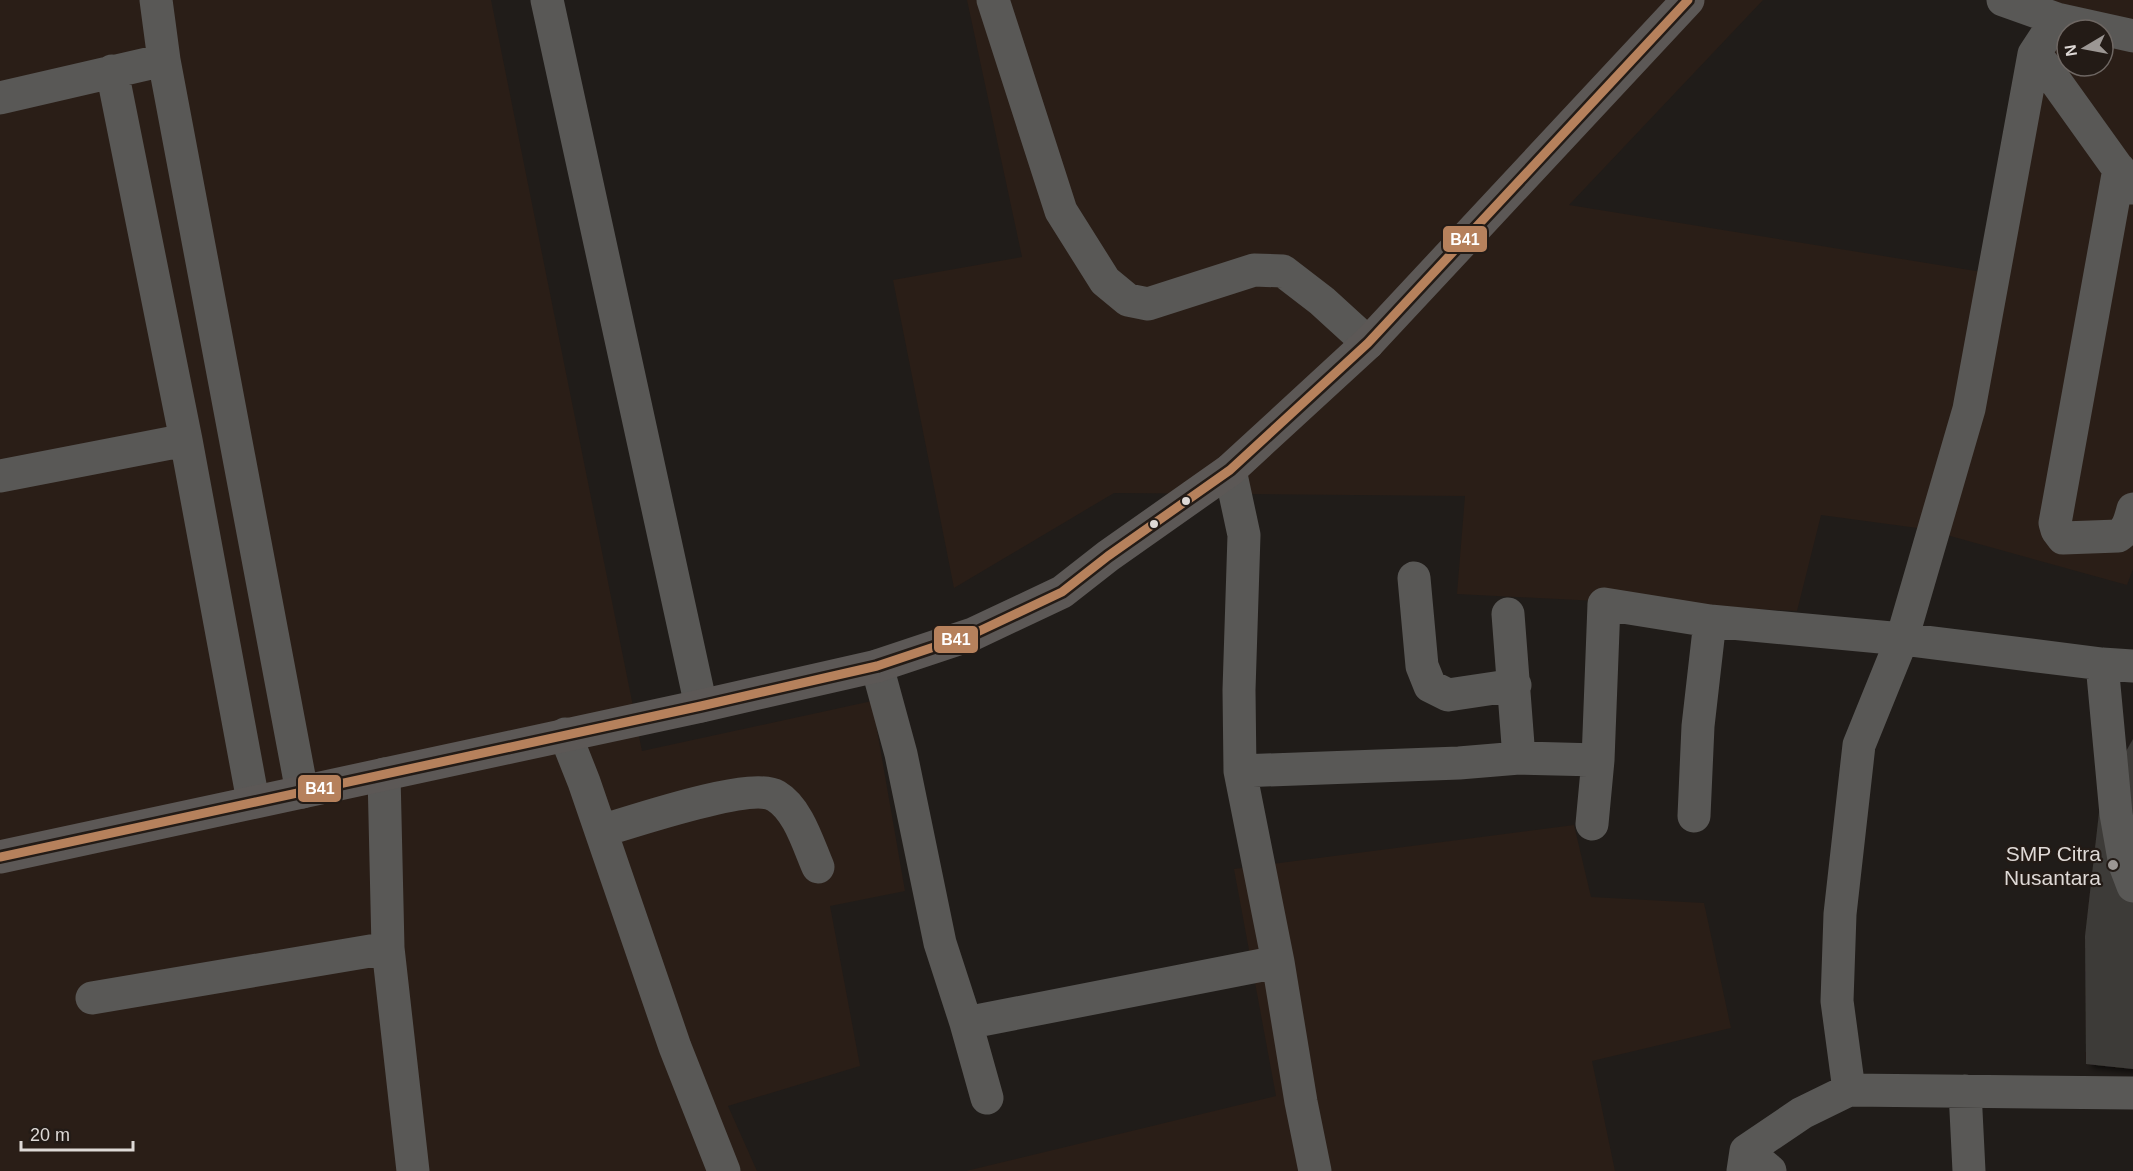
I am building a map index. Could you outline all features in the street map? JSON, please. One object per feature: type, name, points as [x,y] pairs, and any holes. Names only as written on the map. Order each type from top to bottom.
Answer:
[{"type":"main road","points":[[0,857],[878,666],[973,634],[1062,592],[1108,556],[1230,470],[1368,343],[1688,0]]},
{"type":"street","points":[[156,0],[164,60],[302,792]]},
{"type":"street","points":[[547,0],[701,706]]},
{"type":"street","points":[[993,0],[1061,211],[1105,281],[1128,300],[1148,304],[1254,270],[1284,271],[1322,301],[1368,343]]},
{"type":"street","points":[[2003,0],[2055,18]]},
{"type":"street","points":[[1849,1090],[1836,1001],[1840,914],[1859,745],[1902,639],[1969,409],[2034,54],[2055,22]]},
{"type":"street","points":[[2115,32],[2133,36]]},
{"type":"street","points":[[2034,54],[2126,179],[2055,523],[2063,538],[2118,536],[2129,524],[2133,509]]},
{"type":"street","points":[[0,98],[164,60]]},
{"type":"street","points":[[112,71],[186,440],[253,801]]},
{"type":"street","points":[[0,476],[186,440]]},
{"type":"street","points":[[1230,470],[1244,535],[1239,690],[1240,771],[1278,962],[1315,1171]]},
{"type":"street","points":[[1414,578],[1422,666],[1430,686],[1448,695],[1515,686]]},
{"type":"street","points":[[1592,824],[1598,760],[1604,604],[1710,621],[1902,639],[2117,665],[2116,814],[2125,865],[2133,886]]},
{"type":"street","points":[[1508,614],[1519,758]]},
{"type":"street","points":[[1694,816],[1698,726],[1710,621]]},
{"type":"street","points":[[878,666],[901,754],[940,943],[987,1098]]},
{"type":"street","points":[[565,734],[601,831],[675,1047],[724,1171]]},
{"type":"street","points":[[1240,771],[1459,763],[1519,758],[1598,760]]},
{"type":"street","points":[[384,774],[388,948],[414,1171]]},
{"type":"street","points":[[601,831],[714,799],[762,793],[774,795],[786,803],[818,867]]},
{"type":"street","points":[[92,998],[388,948]]},
{"type":"street","points":[[966,1023],[1278,962]]},
{"type":"street","points":[[1753,1164],[1802,1113],[1849,1090],[2133,1093]]},
{"type":"street","points":[[1965,1091],[1969,1171]]},
{"type":"shaded area","points":[[0,0],[491,0],[642,751],[872,701],[905,891],[830,906],[860,1066],[728,1106],[757,1171],[0,1171]]},
{"type":"shaded area","points":[[967,0],[1763,0],[1569,205],[1982,272],[2037,0],[2133,0],[2133,569],[2127,585],[1925,529],[1821,515],[1797,611],[1457,594],[1465,496],[1114,493],[954,588],[893,280],[1022,257]]},
{"type":"shaded area","points":[[1574,825],[1591,897],[1704,903],[1731,1028],[1592,1061],[1615,1171],[966,1171],[1276,1096],[1234,869]]},
{"type":"building","name":"SMP Citra Nusantara","points":[[2133,739],[2133,1069],[2086,1064],[2085,936],[2101,795]]},
{"type":"transit line","name":"B41","points":[[0,857],[877,666],[973,634],[1062,592],[1108,556],[1230,470],[1368,343],[1688,0]]},
{"type":"place","name":"SMP Citra Nusantara","points":[[2113,865]]}]
